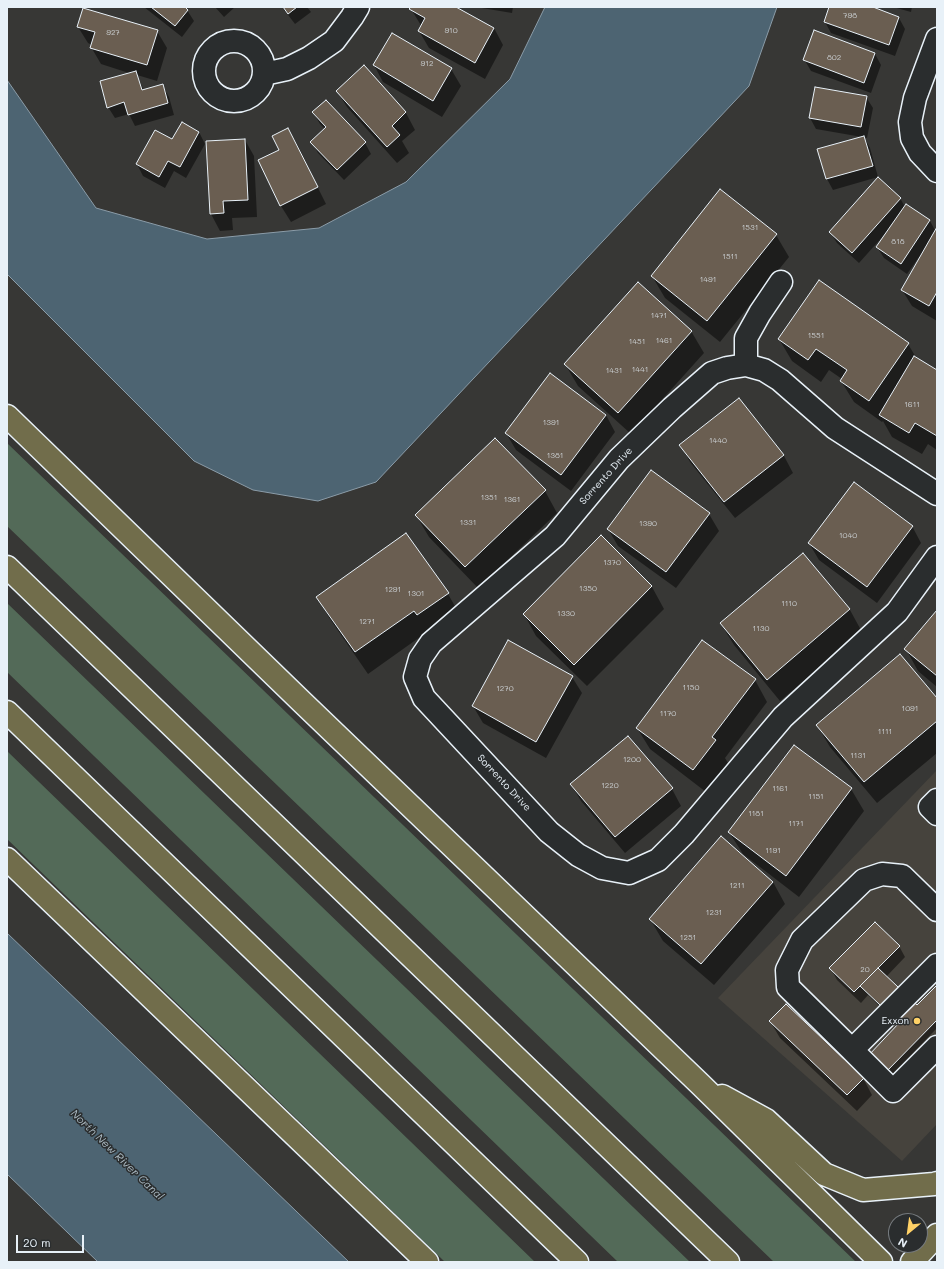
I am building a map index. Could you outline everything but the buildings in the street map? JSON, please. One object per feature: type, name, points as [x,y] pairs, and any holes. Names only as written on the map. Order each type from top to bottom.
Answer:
[{"type":"main road","points":[[7,416],[353,752],[700,1084],[881,1262]]},
{"type":"main road","points":[[7,566],[728,1262]]},
{"type":"main road","points":[[7,712],[577,1262]]},
{"type":"main road","points":[[7,859],[426,1262]]},
{"type":"main road","points":[[700,1084],[766,1120],[824,1174],[864,1190],[937,1183]]},
{"type":"main road","points":[[912,1262],[937,1235]]},
{"type":"street","points":[[264,74],[287,69],[303,61],[334,41],[358,7]]},
{"type":"street","points":[[937,39],[915,98],[910,122],[912,138],[920,153],[937,171]]},
{"type":"street","points":[[746,365],[746,338],[760,313],[781,282]]},
{"type":"street","name":"Sorrento Drive","points":[[937,494],[835,428],[780,380],[764,370],[746,365],[712,373],[672,408],[619,459],[555,536],[431,643],[420,659],[415,677],[424,698],[549,832],[578,855],[602,868],[629,873],[658,860],[684,834],[783,717],[897,612],[937,557]]},
{"type":"street","points":[[937,800],[930,807],[937,814]]},
{"type":"street","points":[[937,910],[902,876],[882,874],[864,880],[802,940],[787,970],[788,987],[893,1091],[937,1047]]},
{"type":"street","points":[[852,1050],[937,965]]},
{"type":"shaded area","points":[[937,770],[937,1124],[902,1161],[718,998]]},
{"type":"green space","points":[[7,443],[856,1262],[774,1262],[7,526]]},
{"type":"green space","points":[[7,603],[690,1262],[618,1262],[7,672]]},
{"type":"green space","points":[[7,751],[535,1262],[445,1262],[7,839]]},
{"type":"water","points":[[545,7],[777,7],[749,86],[376,482],[318,501],[253,490],[194,461],[7,274],[7,80],[96,208],[207,239],[319,228],[406,182],[510,79]]},
{"type":"water","name":"North New River Canal","points":[[7,933],[349,1262],[98,1262],[7,1174]]},
{"type":"place","name":"Exxon","points":[[917,1021]]}]
